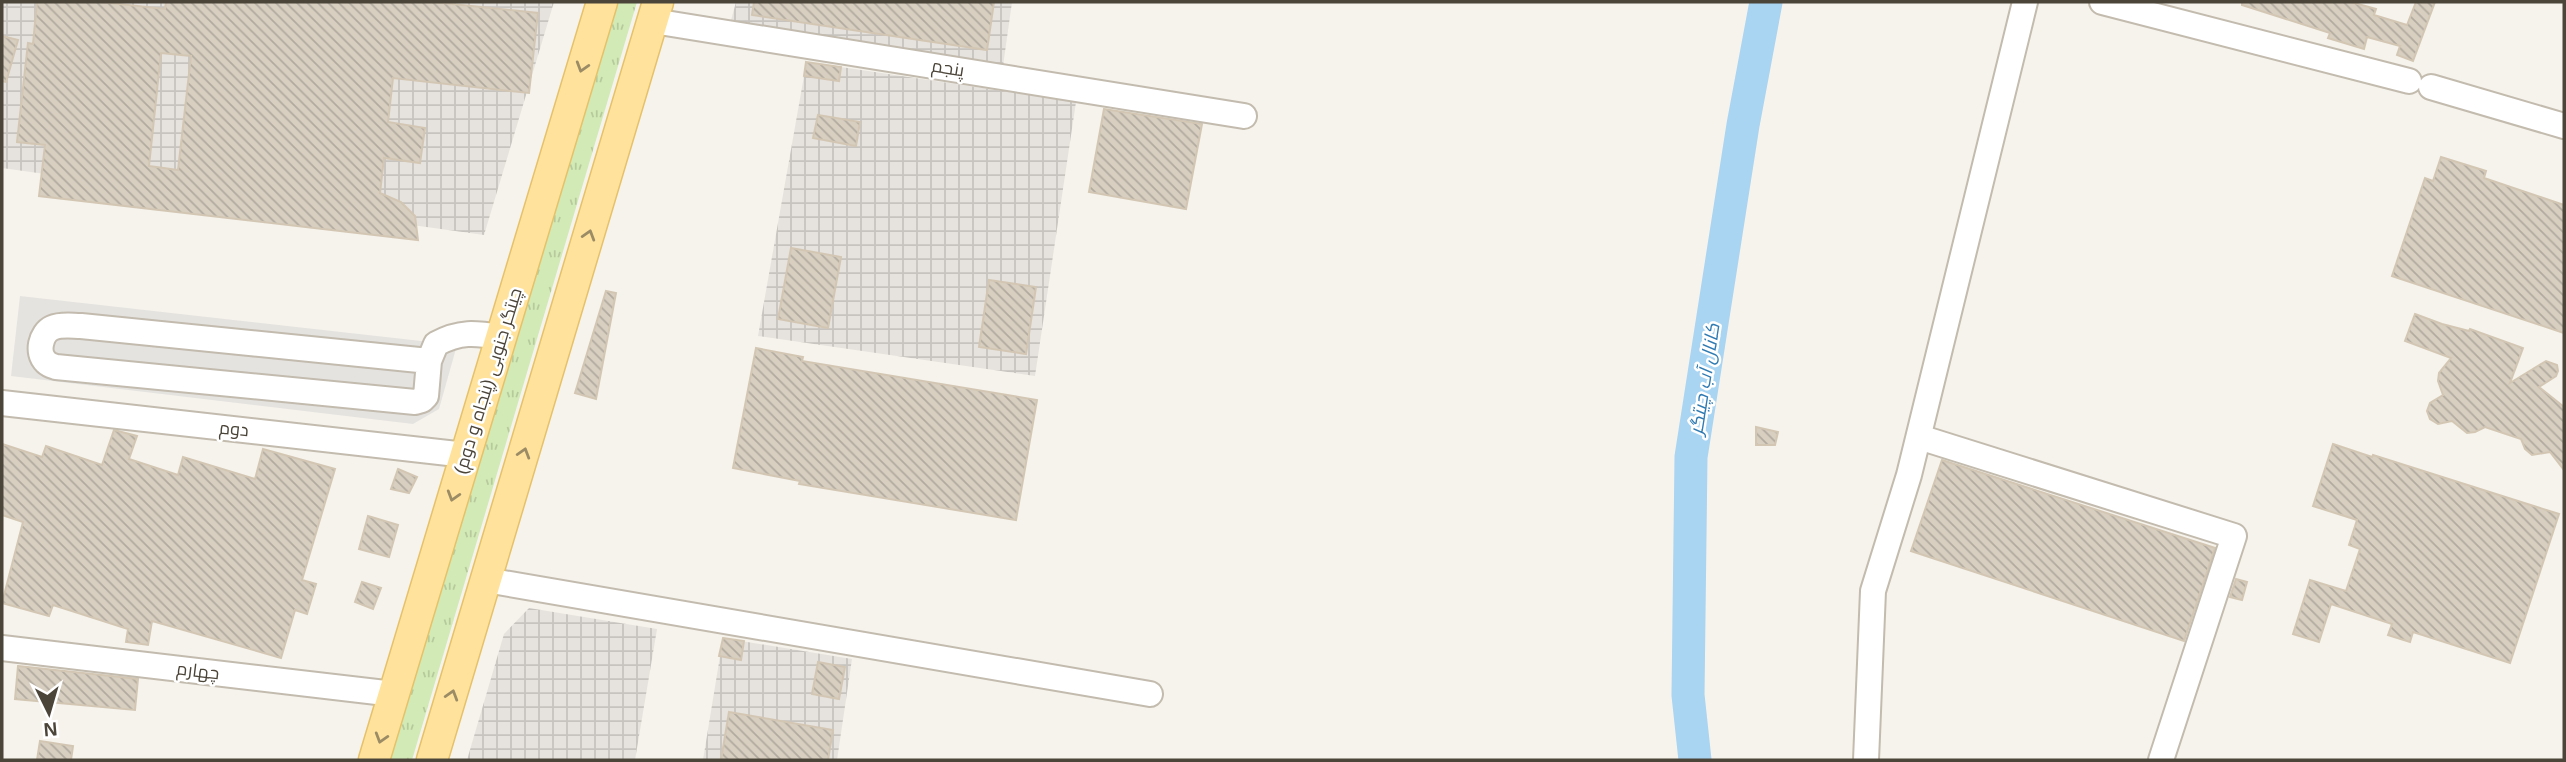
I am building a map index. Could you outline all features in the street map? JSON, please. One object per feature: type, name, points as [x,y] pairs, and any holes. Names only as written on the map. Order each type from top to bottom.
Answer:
[{"type":"main road","name":"چیتگر جنوبی (پنجاه و دوم)","points":[[374,760],[602,2]]},
{"type":"main road","points":[[432,760],[656,11]]},
{"type":"lane","points":[[1866,760],[1873,591],[1919,437],[2025,2]]},
{"type":"lane","points":[[2102,2],[2420,84],[2564,126]]},
{"type":"lane","name":"پنجم","points":[[656,11],[1244,116]]},
{"type":"lane","points":[[429,361],[81,326],[52,328],[44,334],[41,354],[45,362],[56,367],[415,402],[426,396],[429,361],[436,344],[452,335],[474,333],[501,337]]},
{"type":"lane","name":"دوم","points":[[2,404],[466,455]]},
{"type":"lane","points":[[1919,437],[2234,536],[2161,760]]},
{"type":"lane","points":[[486,580],[1150,694]]},
{"type":"lane","name":"چهارم","points":[[2,648],[394,694]]},
{"type":"shaded area","points":[[2,2],[554,2],[484,235],[2,168]]},
{"type":"shaded area","points":[[736,2],[1012,2],[1003,66],[730,24]]},
{"type":"shaded area","points":[[841,67],[1076,102],[1035,376],[758,336],[804,76],[839,81]]},
{"type":"shaded area","points":[[20,296],[457,345],[439,409],[413,424],[11,376]]},
{"type":"shaded area","points":[[529,608],[657,629],[635,760],[467,760],[504,634]]},
{"type":"shaded area","points":[[723,638],[852,659],[837,760],[703,760]]},
{"type":"green space","points":[[616,2],[637,2],[412,760],[388,760]]},
{"type":"building","points":[[37,2],[101,2],[165,9],[166,2],[433,2],[538,13],[529,93],[393,78],[388,122],[425,128],[420,163],[384,158],[380,193],[401,202],[415,216],[418,240],[39,196],[45,145],[17,142],[28,43],[33,44]],"holes":[[[161,53],[191,56],[178,170],[149,166]]]},
{"type":"building","points":[[754,2],[994,2],[987,50],[752,15]]},
{"type":"building","points":[[2242,2],[2351,2],[2376,9],[2374,15],[2407,25],[2416,2],[2435,2],[2413,61],[2397,55],[2400,46],[2367,37],[2364,49],[2328,38],[2330,33],[2242,5]]},
{"type":"building","points":[[2,36],[18,40],[6,82],[2,81]]},
{"type":"building","points":[[806,62],[841,67],[839,81],[804,76]]},
{"type":"building","points":[[1104,109],[1202,124],[1186,209],[1089,192]]},
{"type":"building","points":[[818,115],[860,122],[856,146],[813,138]]},
{"type":"building","points":[[2441,157],[2486,171],[2484,178],[2564,205],[2564,333],[2392,276],[2425,178],[2433,181]]},
{"type":"building","points":[[791,248],[841,257],[828,328],[778,319]]},
{"type":"building","points":[[989,280],[1036,287],[1026,354],[979,347]]},
{"type":"building","points":[[606,291],[616,293],[596,399],[575,393]]},
{"type":"building","points":[[2415,314],[2442,324],[2469,331],[2470,329],[2523,348],[2510,383],[2546,361],[2557,365],[2556,376],[2539,387],[2564,407],[2564,470],[2550,452],[2532,455],[2525,449],[2521,439],[2485,427],[2467,433],[2452,421],[2438,424],[2430,419],[2427,411],[2430,403],[2443,395],[2438,381],[2439,373],[2451,358],[2405,341]]},
{"type":"building","points":[[756,348],[803,357],[802,361],[1037,400],[1016,520],[799,484],[800,481],[733,468]]},
{"type":"building","points":[[1756,427],[1778,432],[1775,445],[1756,445]]},
{"type":"building","points":[[114,430],[137,436],[129,459],[178,475],[183,457],[255,479],[263,449],[335,469],[302,580],[316,584],[307,614],[295,610],[281,658],[152,621],[148,645],[126,642],[128,629],[53,605],[49,616],[2,603],[23,522],[2,515],[2,444],[42,457],[46,446],[102,465]]},
{"type":"building","points":[[2333,444],[2559,514],[2510,663],[2413,632],[2410,642],[2388,635],[2392,624],[2331,604],[2319,642],[2293,634],[2310,580],[2346,591],[2360,549],[2349,545],[2357,520],[2313,506]]},
{"type":"building","points":[[1942,460],[2215,548],[2184,641],[1911,551]]},
{"type":"building","points":[[398,469],[417,477],[409,493],[391,489]]},
{"type":"building","points":[[368,516],[398,525],[389,557],[359,549]]},
{"type":"building","points":[[2236,579],[2247,582],[2242,600],[2230,597]]},
{"type":"building","points":[[362,582],[381,588],[373,609],[355,602]]},
{"type":"building","points":[[723,638],[744,641],[741,660],[719,656]]},
{"type":"building","points":[[818,662],[845,667],[839,699],[812,694]]},
{"type":"building","points":[[18,666],[138,679],[135,710],[15,699]]},
{"type":"building","points":[[729,712],[833,730],[828,760],[721,760]]},
{"type":"building","points":[[40,741],[73,746],[71,760],[37,760]]},
{"type":"waterway","name":"کانال آب چیتگر","points":[[1695,760],[1688,695],[1691,457],[1743,125],[1766,2]]}]
